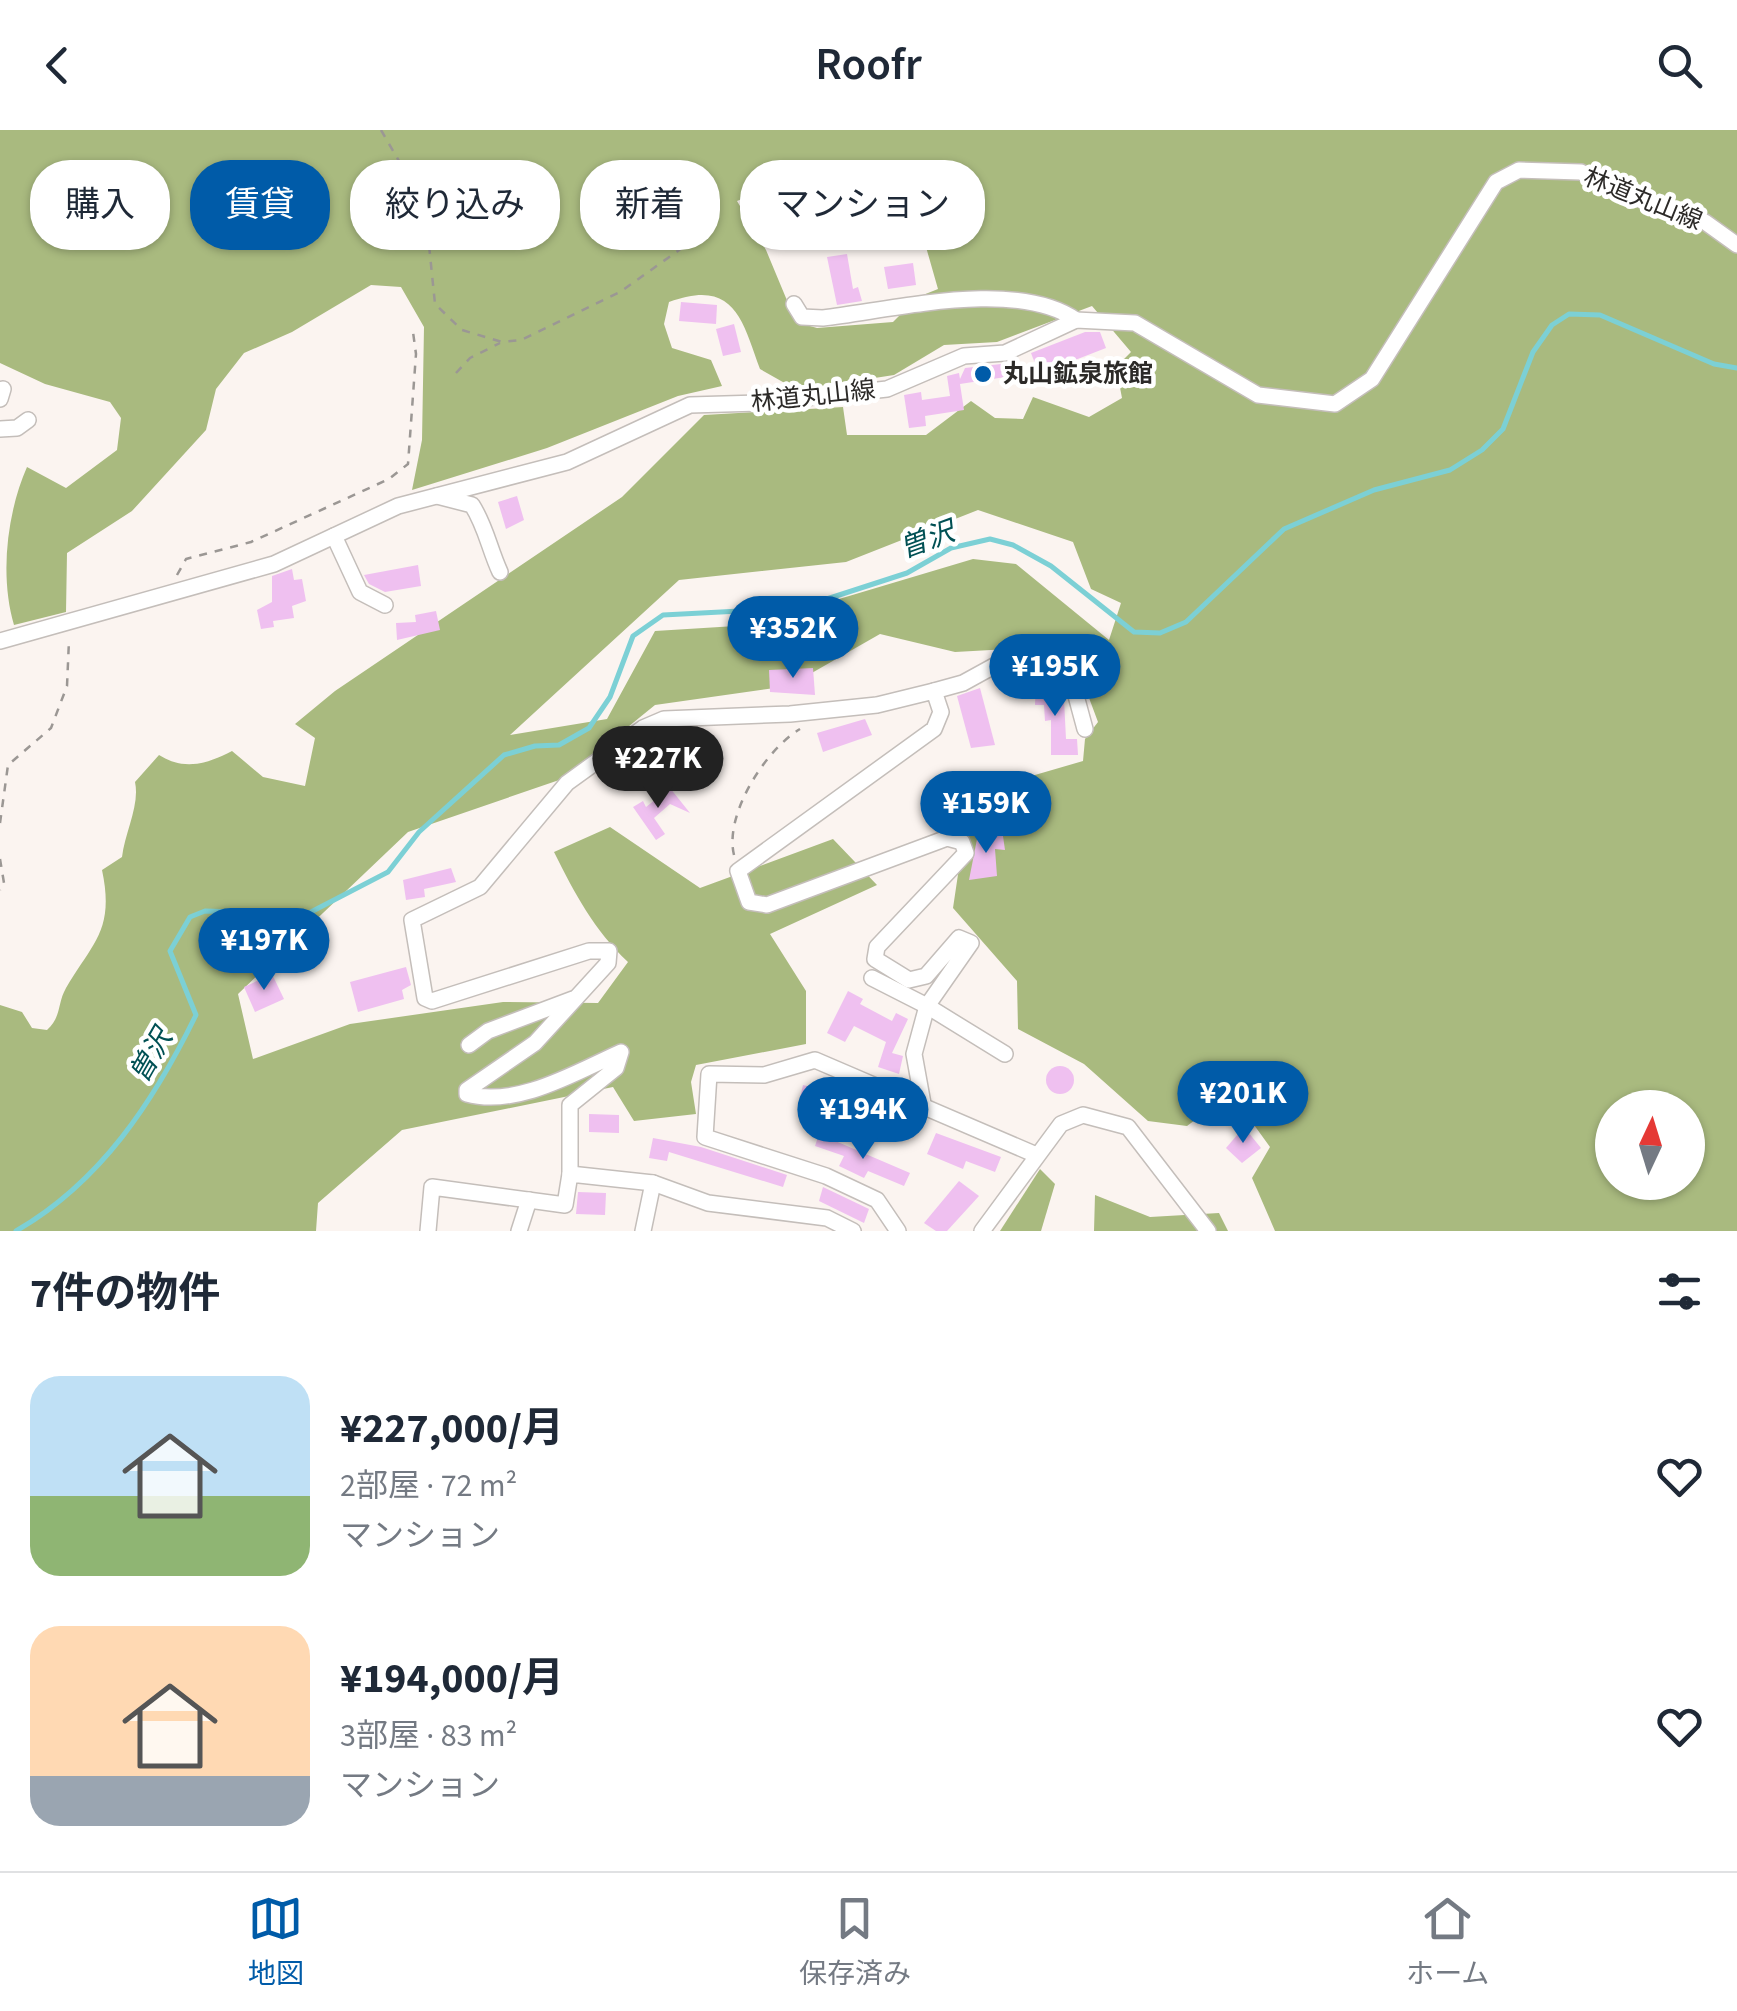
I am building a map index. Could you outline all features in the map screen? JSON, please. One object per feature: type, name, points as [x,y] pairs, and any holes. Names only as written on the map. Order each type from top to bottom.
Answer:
[{"type":"street","name":"林道丸山線","points":[[0,641],[274,564],[398,506],[568,462],[690,405],[759,403],[886,389],[964,356],[1004,353],[1076,320],[1135,323],[1258,395],[1336,404],[1372,380],[1478,217],[1496,182],[1519,170],[1581,172],[1611,189],[1705,222],[1737,245]]},
{"type":"street","points":[[794,304],[802,317],[823,318],[976,298],[1058,307],[1076,320]]},
{"type":"street","points":[[0,443],[0,428],[17,428],[28,420]]},
{"type":"street","points":[[437,496],[472,504],[488,530],[490,551],[500,572]]},
{"type":"street","points":[[334,536],[360,592],[386,606]]},
{"type":"street","points":[[423,1230],[432,1188],[565,1206],[570,1174],[570,1104],[616,1068],[621,1052],[516,1094],[466,1094],[466,1090],[535,1042],[577,998],[611,957],[605,948],[432,1002],[425,998],[421,986],[412,920],[480,887],[567,782],[643,728],[664,718],[816,712],[877,705],[963,683],[1024,650],[1068,666],[1084,729]]},
{"type":"street","points":[[924,1109],[914,1054],[927,1006],[971,942],[959,938],[926,976],[909,980],[875,959],[878,946],[966,852],[962,842],[947,838],[767,904],[750,902],[738,872],[934,729],[941,712],[934,692]]},
{"type":"street","points":[[872,978],[1006,1054]]},
{"type":"street","points":[[469,1045],[488,1030],[577,998]]},
{"type":"street","points":[[894,1230],[876,1200],[826,1176],[704,1137],[709,1074],[764,1074],[815,1060],[1034,1154]]},
{"type":"street","points":[[982,1231],[1034,1154],[1061,1124],[1083,1115],[1120,1122],[1164,1170],[1208,1231]]},
{"type":"street","points":[[570,1174],[653,1184],[708,1203],[827,1218],[853,1231]]},
{"type":"street","points":[[643,1231],[653,1184]]},
{"type":"street","points":[[518,1231],[529,1200]]},
{"type":"path","points":[[380,130],[424,206],[436,304],[462,330],[502,342]]},
{"type":"path","points":[[456,373],[470,358],[502,342],[521,340],[620,292],[679,250]]},
{"type":"path","points":[[176,582],[186,558],[251,542],[389,479],[408,464],[416,354],[413,332]]},
{"type":"path","points":[[0,823],[8,765],[16,755],[46,737],[67,686],[66,649],[73,622]]},
{"type":"path","points":[[738,872],[730,835],[748,786],[782,742],[816,712]]},
{"type":"path","points":[[0,859],[4,883],[0,890]]},
{"type":"green space","points":[[0,130],[1737,130],[1737,1231],[1275,1231],[1252,1178],[1270,1147],[1231,1093],[1187,1126],[1148,1121],[1084,1064],[1018,1029],[1017,981],[953,908],[970,794],[1083,761],[1085,739],[1098,722],[1073,655],[1029,648],[955,652],[880,634],[789,686],[655,705],[565,778],[408,832],[238,994],[253,1059],[350,1024],[503,1002],[598,1003],[628,962],[586,911],[554,852],[610,827],[700,888],[833,839],[877,885],[770,934],[806,991],[806,1044],[696,1065],[691,1082],[696,1114],[634,1121],[613,1087],[402,1130],[318,1203],[316,1231],[0,1231],[0,1005],[22,1012],[32,1028],[47,1030],[55,1020],[66,988],[99,935],[106,908],[102,870],[122,857],[136,800],[135,782],[159,755],[177,763],[195,764],[232,751],[263,777],[305,786],[315,738],[295,724],[335,691],[622,497],[704,415],[843,407],[847,435],[926,435],[971,401],[995,418],[1023,419],[1033,397],[1089,417],[1122,398],[1116,367],[1131,352],[1092,306],[997,342],[944,345],[894,375],[797,390],[760,369],[740,320],[722,299],[691,296],[669,302],[664,324],[672,348],[711,360],[722,386],[678,396],[547,448],[412,490],[422,440],[424,327],[401,287],[371,285],[292,332],[244,353],[216,389],[206,430],[132,511],[67,553],[66,612],[14,625],[7,587],[7,546],[14,505],[27,467],[66,488],[117,450],[121,418],[110,402],[45,384],[0,363]],"holes":[[[978,510],[1073,542],[1091,589],[1121,603],[1109,640],[1016,564],[973,559],[752,625],[655,631],[607,719],[510,735],[679,580],[846,562]]]},
{"type":"green space","points":[[1040,1169],[1055,1184],[1041,1231],[1000,1231]]},
{"type":"green space","points":[[1095,1195],[1150,1217],[1219,1213],[1228,1231],[1094,1231]]},
{"type":"building","points":[[847,254],[853,289],[858,287],[862,301],[837,305],[827,257]]},
{"type":"building","points":[[913,263],[916,285],[888,289],[884,267]]},
{"type":"building","points":[[681,302],[717,305],[716,324],[679,321]]},
{"type":"building","points":[[734,324],[741,352],[723,356],[716,329]]},
{"type":"building","points":[[1085,332],[1100,332],[1106,348],[1039,374],[1031,353]]},
{"type":"building","points":[[1010,363],[1012,376],[960,384],[964,410],[925,416],[926,426],[909,428],[904,395],[921,392],[922,400],[950,396],[947,376],[959,373],[960,379],[965,368]]},
{"type":"building","points":[[517,496],[524,520],[506,529],[498,502]]},
{"type":"building","points":[[418,565],[421,586],[385,592],[369,584],[364,575]]},
{"type":"building","points":[[292,569],[294,580],[302,579],[306,601],[292,606],[294,618],[273,621],[274,627],[261,629],[257,610],[272,602],[272,576]]},
{"type":"building","points":[[436,611],[440,630],[397,640],[396,623],[416,622],[415,615]]},
{"type":"building","points":[[813,668],[815,695],[770,692],[769,670]]},
{"type":"building","points":[[1036,682],[1055,682],[1055,699],[1064,699],[1066,739],[1077,739],[1078,755],[1051,755],[1051,720],[1045,721],[1044,705],[1035,705]]},
{"type":"building","points":[[980,688],[995,745],[971,748],[957,696]]},
{"type":"building","points":[[865,719],[872,735],[823,752],[817,733]]},
{"type":"building","points":[[670,788],[690,813],[670,804],[654,818],[665,834],[656,840],[633,807],[643,801],[646,807]]},
{"type":"building","points":[[978,834],[1003,836],[1005,850],[995,849],[997,876],[969,880]]},
{"type":"building","points":[[451,868],[456,882],[424,889],[425,897],[406,900],[403,880]]},
{"type":"building","points":[[406,967],[411,985],[402,990],[404,999],[358,1012],[350,982]]},
{"type":"building","points":[[272,974],[284,999],[255,1012],[244,987]]},
{"type":"building","points":[[848,991],[863,999],[860,1004],[892,1021],[896,1013],[908,1019],[892,1053],[903,1056],[899,1074],[878,1067],[886,1042],[854,1026],[845,1042],[827,1033]]},
{"type":"building","points":[[1060,1066],[1070,1070],[1074,1080],[1070,1090],[1060,1094],[1050,1090],[1046,1080],[1050,1070]]},
{"type":"building","points":[[803,1085],[860,1099],[854,1115],[819,1102],[816,1111],[798,1106]]},
{"type":"building","points":[[589,1114],[619,1115],[619,1133],[589,1132]]},
{"type":"building","points":[[1244,1127],[1261,1148],[1242,1163],[1226,1148]]},
{"type":"building","points":[[936,1133],[1001,1157],[995,1172],[966,1161],[963,1169],[927,1154]]},
{"type":"building","points":[[819,1134],[910,1173],[904,1186],[868,1171],[864,1178],[839,1166],[844,1156],[815,1146]]},
{"type":"building","points":[[653,1138],[701,1147],[787,1175],[783,1187],[669,1152],[667,1161],[649,1158]]},
{"type":"building","points":[[959,1181],[979,1196],[947,1231],[936,1231],[924,1223]]},
{"type":"building","points":[[823,1187],[869,1209],[864,1223],[819,1201]]},
{"type":"building","points":[[578,1192],[606,1193],[605,1215],[576,1214]]},
{"type":"waterway","name":"曽沢","points":[[16,1231],[74,1189],[99,1164],[143,1108],[180,1047],[196,1015],[170,951],[190,917],[205,911],[307,914],[388,872],[419,832],[504,755],[535,746],[559,745],[589,728],[610,697],[633,636],[663,615],[799,608],[907,573],[951,548],[990,539],[1013,545],[1051,566],[1134,632],[1160,633],[1186,622],[1284,529],[1374,490],[1450,470],[1482,450],[1503,429],[1533,352],[1552,325],[1569,314],[1600,315],[1714,364],[1737,368]]},
{"type":"place","name":"丸山鉱泉旅館","points":[[983,374]]}]
